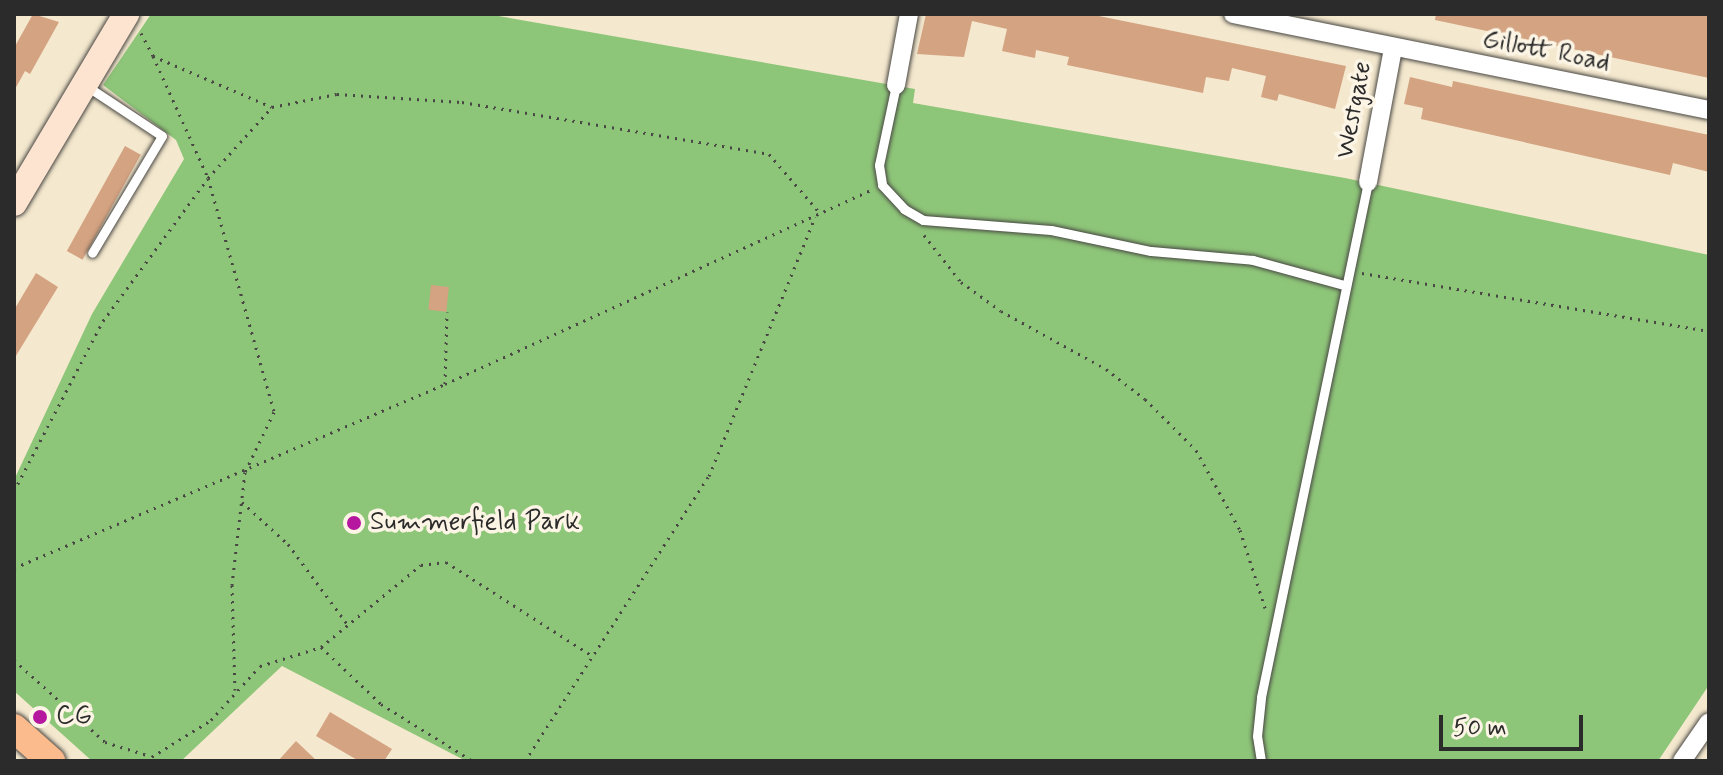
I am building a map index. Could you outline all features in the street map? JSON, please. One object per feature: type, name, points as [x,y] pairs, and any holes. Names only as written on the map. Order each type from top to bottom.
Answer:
[{"type":"main road","points":[[14,203],[126,15]]},
{"type":"main road","points":[[14,728],[51,761]]},
{"type":"street","points":[[896,85],[909,14]]},
{"type":"street","name":"Gillott Road","points":[[1233,14],[1709,110]]},
{"type":"street","name":"Westgate","points":[[1368,182],[1393,48]]},
{"type":"street","points":[[1682,761],[1709,722]]},
{"type":"lane","points":[[84,84],[162,136],[92,253]]},
{"type":"lane","points":[[896,85],[879,165],[882,185],[904,209],[944,223],[1051,230],[1151,251],[1253,260],[1344,285]]},
{"type":"lane","points":[[1261,761],[1258,716],[1344,285],[1368,182]]},
{"type":"path","points":[[126,15],[153,56],[208,178],[274,412],[245,472],[232,585],[235,690]]},
{"type":"path","points":[[153,56],[272,107],[337,94],[462,102],[769,154],[820,213]]},
{"type":"path","points":[[14,491],[103,321],[208,178],[272,107]]},
{"type":"path","points":[[14,568],[245,472],[445,384],[882,185]]},
{"type":"path","points":[[904,209],[961,282],[1001,311],[1106,369],[1145,399],[1196,450],[1240,530],[1273,635]]},
{"type":"path","points":[[525,761],[709,476],[815,217]]},
{"type":"path","points":[[1344,285],[1362,272],[1709,331]]},
{"type":"path","points":[[445,384],[447,312]]},
{"type":"path","points":[[242,502],[288,544],[348,625]]},
{"type":"path","points":[[145,761],[147,755],[211,720],[260,666],[321,647],[421,565],[446,562],[594,657]]},
{"type":"path","points":[[321,647],[402,720],[473,761]]},
{"type":"path","points":[[14,660],[105,742],[147,755]]},
{"type":"green space","name":"Summerfield Park","points":[[151,14],[487,14],[915,89],[913,103],[1345,178],[1709,255],[1709,685],[1658,761],[466,761],[282,666],[181,761],[92,761],[14,691],[14,480],[92,314],[184,159],[176,140],[103,85]]},
{"type":"building","points":[[33,14],[59,22],[30,74],[25,71],[14,91],[14,48]]},
{"type":"building","points":[[926,14],[1089,14],[1346,66],[1335,109],[1279,94],[1277,101],[1261,97],[1266,76],[1232,68],[1229,81],[1206,77],[1203,93],[1067,65],[1069,57],[1036,50],[1035,58],[1002,51],[1007,29],[972,21],[964,57],[917,54]]},
{"type":"building","points":[[1436,14],[1709,14],[1709,78],[1435,20]]},
{"type":"building","points":[[1410,77],[1452,87],[1453,81],[1709,135],[1709,172],[1673,163],[1670,175],[1421,119],[1423,108],[1404,104]]},
{"type":"building","points":[[125,146],[141,155],[83,260],[67,251]]},
{"type":"building","points":[[36,273],[58,287],[14,359],[14,310]]},
{"type":"building","points":[[431,285],[449,287],[446,312],[428,310]]},
{"type":"building","points":[[330,712],[392,749],[384,761],[359,761],[316,736]]},
{"type":"building","points":[[296,741],[317,761],[278,761]]},
{"type":"place","name":"Summerfield Park","points":[[354,523]]},
{"type":"place","name":"CG","points":[[40,717]]}]
